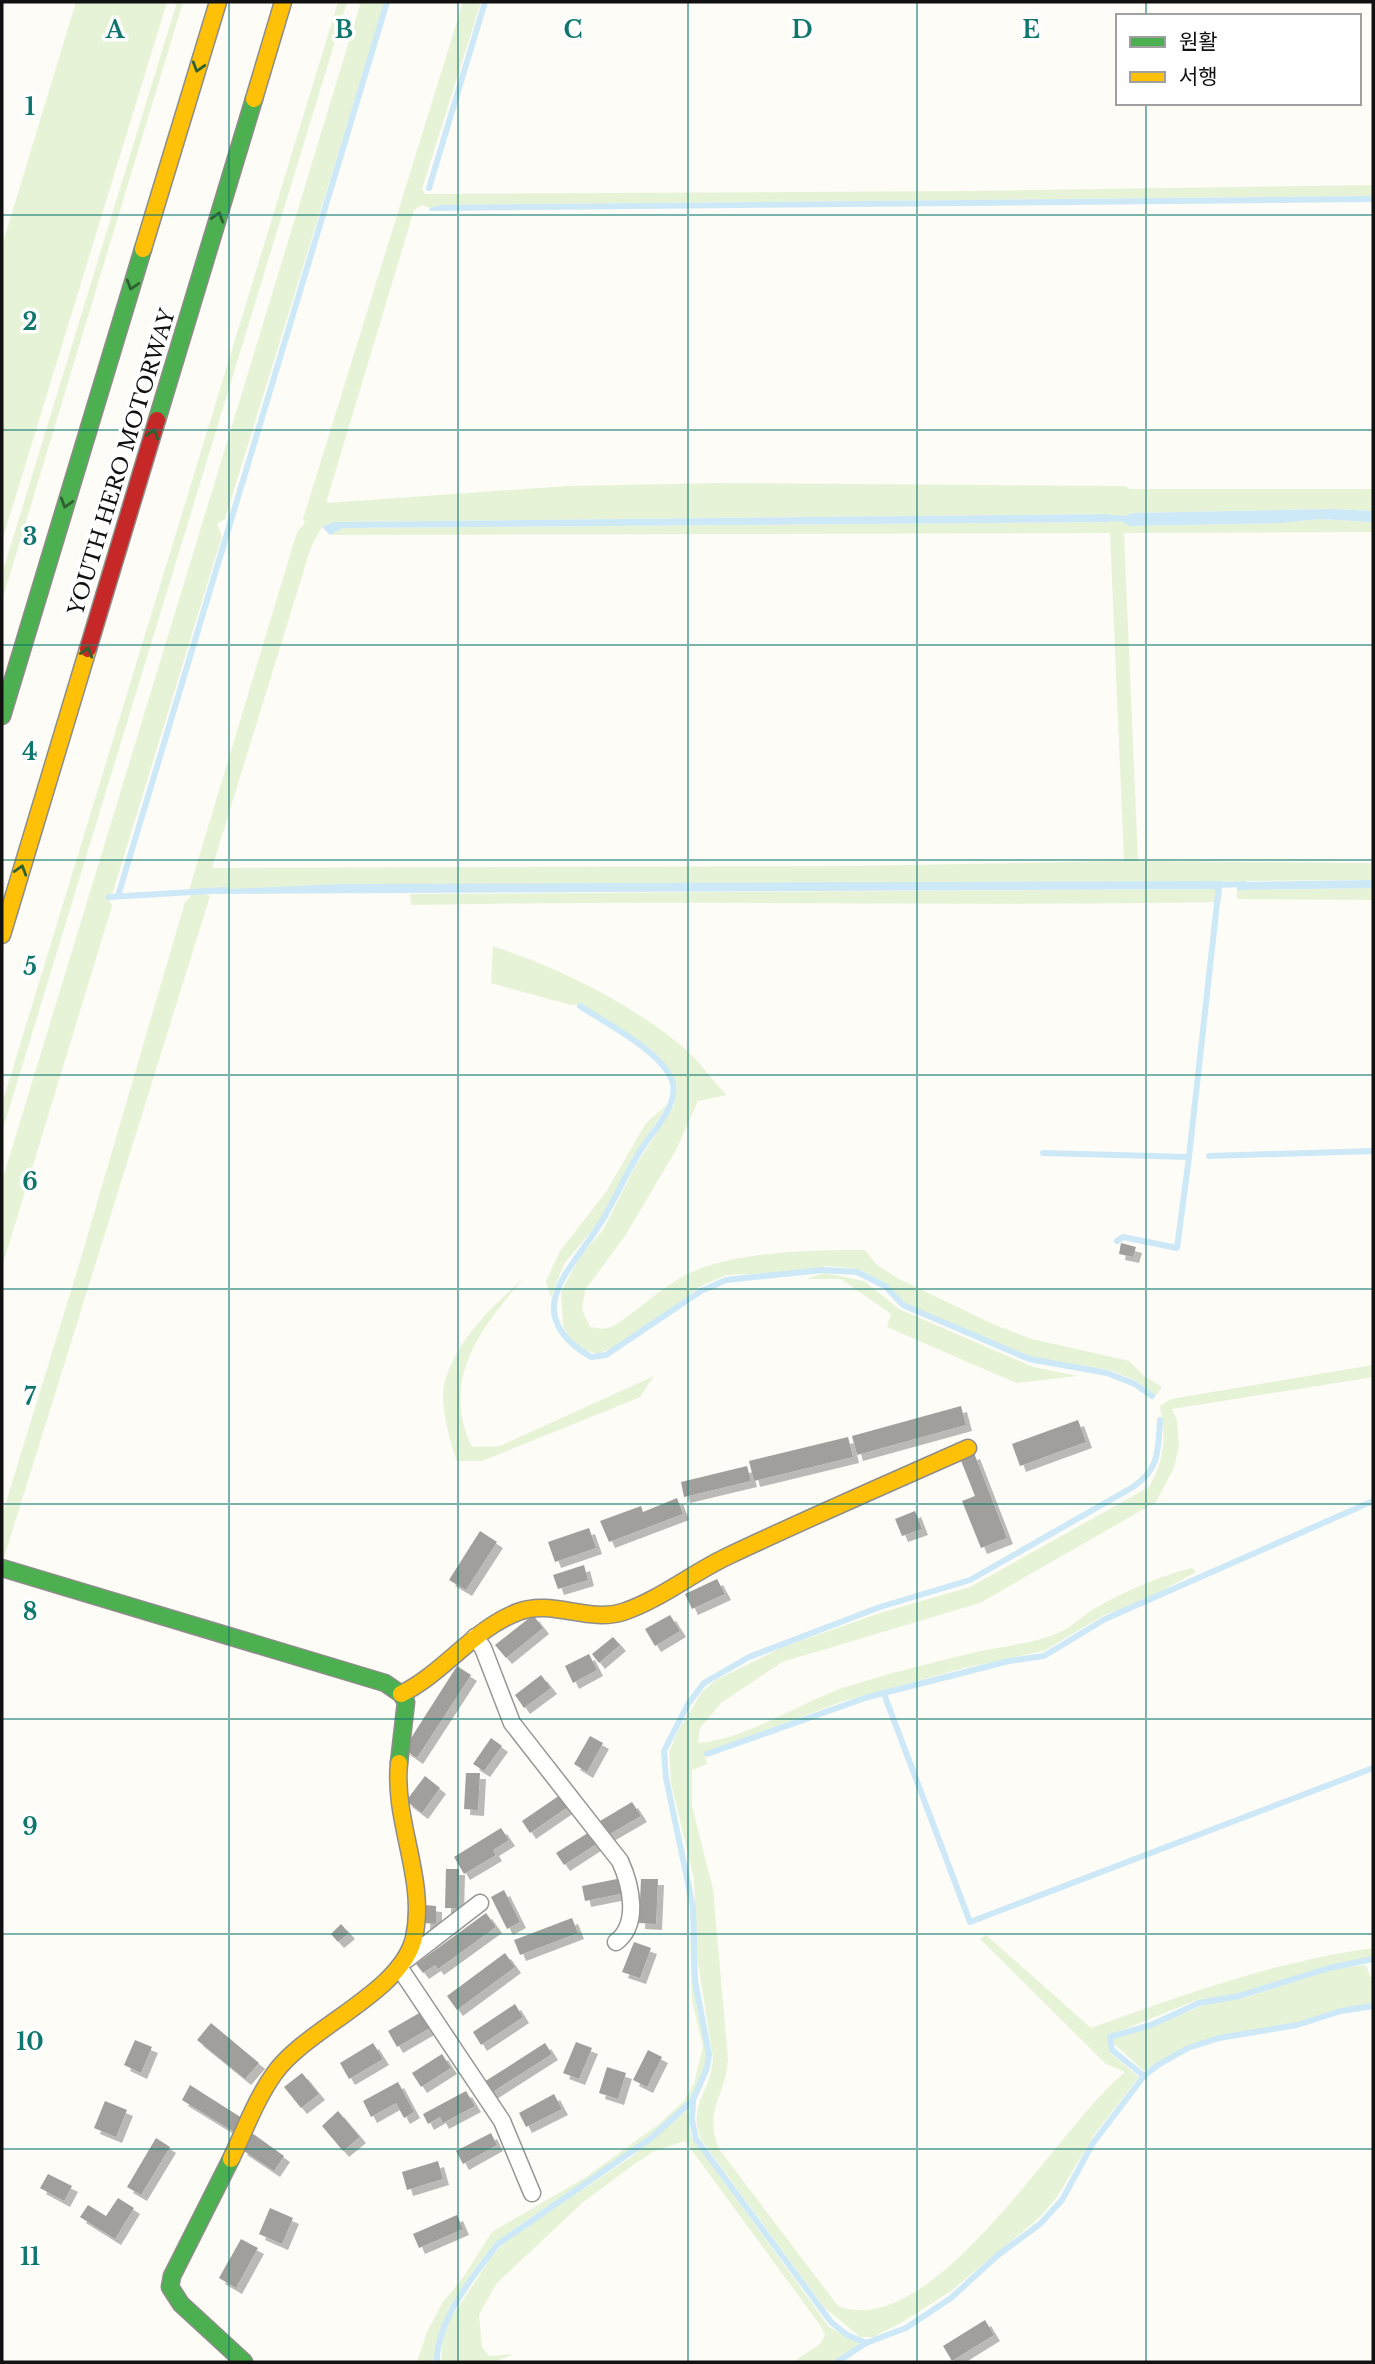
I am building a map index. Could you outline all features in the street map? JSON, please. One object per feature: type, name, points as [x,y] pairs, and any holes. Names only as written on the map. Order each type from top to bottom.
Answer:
[{"type":"main road","name":"YOUTH HERO MOTORWAY","points":[[2,716],[218,2]]},
{"type":"main road","name":"YOUTH HERO MOTORWAY","points":[[2,935],[283,2]]},
{"type":"main road","points":[[401,1694],[419,1687],[475,1637],[516,1612],[533,1607],[601,1615],[621,1613],[716,1562],[968,1448]]},
{"type":"main road","points":[[2,1568],[385,1683],[401,1694],[406,1715],[398,1761],[398,1789],[412,1856],[417,1905],[415,1926],[402,1964],[274,2073],[172,2276],[170,2287],[181,2304],[244,2362]]},
{"type":"street","points":[[475,1637],[483,1648],[512,1723],[623,1867],[631,1897],[630,1918],[626,1935],[616,1942]]},
{"type":"street","points":[[480,1903],[402,1964],[502,2121],[532,2193]]},
{"type":"green space","points":[[76,2],[167,2],[2,541],[2,246]]},
{"type":"green space","points":[[177,2],[183,2],[2,601],[2,574]]},
{"type":"green space","points":[[338,2],[347,2],[2,1132],[2,1104]]},
{"type":"green space","points":[[361,2],[385,2],[225,519],[217,524],[222,536],[113,892],[107,896],[112,906],[2,1267],[2,1181]]},
{"type":"green space","points":[[463,2],[481,2],[422,189],[425,194],[968,191],[1373,185],[1373,196],[441,205],[430,208],[422,205],[414,210],[326,503],[568,486],[718,483],[1125,486],[1130,489],[1373,489],[1373,511],[1332,509],[1132,513],[1123,517],[1130,526],[1280,523],[1319,519],[1373,522],[1373,532],[1124,533],[1138,861],[1373,863],[1373,880],[575,886],[340,884],[205,894],[210,896],[3,1561],[2,1515],[78,1268],[185,902],[191,896],[190,887],[297,532],[305,523],[303,519]],"holes":[[[1110,514],[1110,522],[343,528],[330,535],[1110,533],[1124,861],[852,866],[212,868],[311,547],[322,527],[333,522]]]},
{"type":"green space","points":[[1373,888],[1373,900],[1237,899],[1237,890]]},
{"type":"green space","points":[[1222,889],[1221,902],[1019,904],[411,905],[410,894]]},
{"type":"green space","points":[[493,946],[568,976],[640,1015],[689,1052],[727,1095],[698,1101],[677,1148],[625,1236],[585,1290],[582,1310],[590,1327],[604,1329],[613,1326],[673,1283],[713,1264],[778,1253],[865,1250],[877,1265],[899,1279],[995,1325],[1032,1339],[1129,1361],[1144,1376],[1162,1387],[1156,1396],[1137,1381],[1110,1370],[1034,1358],[906,1304],[879,1280],[858,1269],[827,1266],[789,1273],[726,1275],[701,1286],[641,1331],[611,1348],[598,1354],[585,1350],[570,1339],[563,1326],[561,1292],[580,1256],[603,1230],[636,1165],[674,1106],[677,1086],[667,1066],[650,1048],[581,1004],[571,1005],[491,983]]},
{"type":"green space","points":[[668,1104],[632,1159],[599,1222],[564,1264],[551,1297],[546,1281],[560,1251],[606,1192],[646,1123]]},
{"type":"green space","points":[[825,1273],[864,1281],[899,1309],[1033,1367],[1078,1376],[1016,1383],[887,1327],[891,1314],[841,1279],[806,1279]]},
{"type":"green space","points":[[522,1280],[479,1337],[463,1377],[460,1399],[463,1422],[472,1447],[500,1446],[654,1376],[640,1397],[482,1461],[457,1461],[443,1402],[444,1385],[449,1370],[475,1327]]},
{"type":"green space","points":[[1373,1365],[1373,1377],[1172,1409],[1177,1420],[1179,1445],[1174,1468],[1156,1502],[980,1603],[782,1662],[721,1703],[700,1728],[698,1743],[738,1734],[852,1685],[1058,1633],[1105,1603],[1142,1585],[1192,1568],[1196,1572],[1145,1600],[1104,1615],[1044,1651],[964,1668],[841,1702],[704,1753],[707,1764],[692,1770],[692,1806],[713,1889],[728,2059],[714,2113],[715,2135],[719,2149],[838,2306],[875,2309],[914,2292],[954,2262],[993,2223],[1098,2099],[1125,2072],[1106,2064],[980,1939],[986,1935],[1091,2028],[1265,1970],[1373,1948],[1373,1957],[1327,1966],[1239,1994],[1197,2000],[1107,2036],[1110,2053],[1139,2077],[1094,2135],[1057,2197],[1040,2217],[951,2291],[901,2323],[873,2337],[860,2337],[824,2307],[702,2141],[698,2129],[698,2109],[713,2059],[697,1955],[694,1879],[671,1783],[669,1752],[678,1731],[702,1692],[716,1680],[783,1647],[880,1613],[970,1587],[1149,1487],[1163,1448],[1160,1406],[1171,1399]]},
{"type":"green space","points":[[690,1939],[695,1961],[696,2003],[707,2057],[695,2091],[675,2116],[647,2140],[493,2246],[464,2285],[447,2316],[440,2332],[435,2362],[417,2362],[427,2332],[443,2302],[464,2276],[492,2232],[586,2177],[659,2124],[685,2100],[694,2083],[703,2047],[692,2001]]},
{"type":"green space","points":[[1366,1965],[1370,1977],[1373,1977],[1373,2003],[1212,2040],[1179,2051],[1144,2071],[1113,2043],[1114,2039],[1204,2005],[1251,1996],[1331,1969]]},
{"type":"green space","points":[[689,2109],[691,2136],[829,2327],[860,2344],[831,2362],[793,2362],[820,2344],[825,2335],[685,2141],[654,2151],[582,2203],[496,2284],[479,2315],[482,2347],[489,2356],[514,2354],[494,2362],[441,2362],[443,2335],[448,2323],[492,2256],[507,2240],[630,2158]]},
{"type":"water","points":[[1373,196],[1373,202],[429,211],[430,208],[441,205]]},
{"type":"water","points":[[1332,509],[1373,511],[1373,522],[1319,519],[1280,523],[1130,526],[1124,523],[1123,517],[1132,513]]},
{"type":"water","points":[[1110,514],[1110,522],[343,528],[330,535],[322,527],[333,522]]},
{"type":"water","points":[[1373,880],[1373,888],[1237,890],[1237,882]]},
{"type":"water","points":[[1222,881],[1222,889],[203,894],[209,890],[340,884]]},
{"type":"building","points":[[1121,1243],[1136,1247],[1133,1257],[1119,1254]]},
{"type":"building","points":[[961,1406],[966,1425],[857,1455],[852,1436]]},
{"type":"building","points":[[1078,1420],[1086,1442],[1020,1466],[1012,1444]]},
{"type":"building","points":[[848,1437],[853,1457],[754,1481],[749,1461]]},
{"type":"building","points":[[974,1453],[1007,1538],[981,1548],[962,1501],[975,1496],[960,1458]]},
{"type":"building","points":[[747,1466],[751,1481],[684,1497],[681,1482]]},
{"type":"building","points":[[677,1498],[683,1514],[609,1542],[600,1521],[641,1506],[643,1512]]},
{"type":"building","points":[[915,1511],[922,1529],[902,1536],[895,1519]]},
{"type":"building","points":[[589,1528],[596,1548],[555,1562],[548,1542]]},
{"type":"building","points":[[480,1531],[497,1542],[466,1590],[449,1580]]},
{"type":"building","points":[[584,1565],[588,1580],[558,1589],[553,1575]]},
{"type":"building","points":[[717,1579],[725,1594],[692,1609],[685,1594]]},
{"type":"building","points":[[533,1615],[543,1628],[506,1658],[495,1645]]},
{"type":"building","points":[[670,1615],[680,1631],[655,1646],[645,1629]]},
{"type":"building","points":[[613,1637],[620,1645],[599,1663],[592,1654]]},
{"type":"building","points":[[589,1654],[597,1670],[573,1683],[565,1666]]},
{"type":"building","points":[[457,1666],[471,1675],[417,1758],[404,1749]]},
{"type":"building","points":[[541,1675],[551,1688],[524,1708],[515,1695]]},
{"type":"building","points":[[590,1736],[603,1743],[587,1772],[574,1764]]},
{"type":"building","points":[[491,1738],[502,1746],[484,1771],[473,1764]]},
{"type":"building","points":[[466,1773],[480,1773],[478,1810],[464,1809]]},
{"type":"building","points":[[425,1776],[440,1788],[422,1813],[406,1801]]},
{"type":"building","points":[[560,1795],[568,1807],[530,1833],[522,1821]]},
{"type":"building","points":[[632,1802],[641,1816],[608,1835],[600,1821]]},
{"type":"building","points":[[501,1828],[509,1840],[493,1850],[496,1855],[464,1874],[454,1857]]},
{"type":"building","points":[[591,1831],[598,1843],[564,1865],[556,1853]]},
{"type":"building","points":[[446,1869],[459,1869],[458,1908],[445,1908]]},
{"type":"building","points":[[622,1878],[625,1893],[585,1901],[582,1886]]},
{"type":"building","points":[[641,1879],[658,1879],[656,1924],[639,1923]]},
{"type":"building","points":[[504,1890],[520,1922],[507,1929],[491,1897]]},
{"type":"building","points":[[425,1905],[436,1906],[436,1924],[424,1923]]},
{"type":"building","points":[[486,1913],[496,1927],[438,1969],[435,1965],[423,1973],[416,1964]]},
{"type":"building","points":[[572,1918],[578,1933],[520,1955],[514,1940]]},
{"type":"building","points":[[341,1924],[349,1933],[338,1942],[331,1934]]},
{"type":"building","points":[[634,1942],[651,1948],[640,1978],[622,1972]]},
{"type":"building","points":[[505,1953],[515,1967],[457,2010],[447,1996]]},
{"type":"building","points":[[515,2004],[523,2017],[481,2045],[473,2032]]},
{"type":"building","points":[[421,2012],[430,2028],[397,2047],[388,2031]]},
{"type":"building","points":[[211,2023],[259,2063],[245,2079],[197,2040]]},
{"type":"building","points":[[135,2040],[152,2047],[141,2073],[124,2065]]},
{"type":"building","points":[[576,2042],[592,2048],[579,2079],[563,2073]]},
{"type":"building","points":[[373,2043],[383,2059],[349,2079],[340,2063]]},
{"type":"building","points":[[545,2043],[552,2054],[491,2093],[484,2082]]},
{"type":"building","points":[[648,2050],[662,2057],[647,2087],[633,2080]]},
{"type":"building","points":[[442,2054],[451,2068],[421,2087],[412,2073]]},
{"type":"building","points":[[607,2067],[626,2073],[618,2099],[599,2093]]},
{"type":"building","points":[[302,2073],[319,2094],[301,2108],[284,2087]]},
{"type":"building","points":[[398,2082],[414,2112],[404,2118],[396,2103],[371,2117],[363,2101]]},
{"type":"building","points":[[190,2085],[242,2118],[234,2132],[182,2100]]},
{"type":"building","points":[[466,2091],[475,2106],[443,2123],[440,2117],[428,2124],[423,2114]]},
{"type":"building","points":[[554,2094],[562,2109],[526,2127],[519,2113]]},
{"type":"building","points":[[105,2101],[127,2110],[116,2137],[94,2128]]},
{"type":"building","points":[[338,2111],[360,2137],[343,2151],[322,2126]]},
{"type":"building","points":[[252,2133],[284,2156],[274,2171],[241,2149]]},
{"type":"building","points":[[491,2133],[497,2145],[463,2164],[456,2151]]},
{"type":"building","points":[[156,2138],[170,2147],[141,2195],[127,2187]]},
{"type":"building","points":[[438,2161],[443,2179],[407,2190],[402,2172]]},
{"type":"building","points":[[48,2174],[72,2186],[64,2201],[40,2188]]},
{"type":"building","points":[[118,2198],[134,2208],[115,2239],[80,2217],[88,2205],[106,2216]]},
{"type":"building","points":[[270,2208],[293,2218],[282,2244],[259,2234]]},
{"type":"building","points":[[457,2215],[463,2229],[419,2248],[413,2234]]},
{"type":"building","points":[[241,2239],[258,2248],[236,2288],[219,2278]]},
{"type":"building","points":[[985,2320],[994,2335],[952,2361],[943,2346]]},
{"type":"waterway","points":[[118,896],[387,2]]},
{"type":"waterway","points":[[429,188],[485,2]]},
{"type":"waterway","points":[[1104,518],[1131,519]]},
{"type":"waterway","points":[[1217,885],[1244,884]]},
{"type":"waterway","points":[[1043,1153],[1189,1157],[1219,885]]},
{"type":"waterway","points":[[109,897],[226,890]]},
{"type":"waterway","points":[[580,1006],[647,1050],[668,1072],[673,1084],[672,1101],[664,1117],[638,1154],[602,1221],[566,1273],[558,1290],[554,1307],[557,1324],[569,1340],[591,1357],[606,1355],[701,1291],[726,1280],[823,1270],[857,1272],[885,1286],[903,1305],[1029,1359],[1107,1373],[1135,1384],[1152,1396]]},
{"type":"waterway","points":[[1209,1156],[1373,1151]]},
{"type":"waterway","points":[[1117,1241],[1123,1237],[1177,1248],[1189,1157]]},
{"type":"waterway","points":[[866,2343],[847,2335],[831,2322],[696,2139],[692,2120],[693,2100],[707,2068],[709,2054],[695,1981],[693,1907],[666,1778],[664,1751],[688,1704],[704,1683],[749,1657],[880,1607],[970,1580],[1133,1487],[1153,1466],[1158,1450],[1160,1420]]},
{"type":"waterway","points":[[707,1754],[868,1697],[1009,1661],[1044,1656],[1105,1619],[1373,1501]]},
{"type":"waterway","points":[[884,1694],[970,1922],[1373,1768]]},
{"type":"waterway","points":[[1144,2076],[1112,2050],[1110,2037],[1151,2025],[1199,2003],[1239,1996],[1329,1968],[1373,1959]]},
{"type":"waterway","points":[[837,2362],[866,2343],[906,2328],[951,2298],[998,2255],[1040,2224],[1062,2200],[1093,2143],[1144,2076],[1158,2065],[1188,2048],[1219,2038],[1297,2025],[1341,2011],[1373,2006]]},
{"type":"waterway","points":[[437,2362],[443,2331],[458,2299],[498,2244],[650,2139],[692,2101]]},
{"type":"traffic: fast","points":[[157,420],[254,99]]},
{"type":"traffic: fast","points":[[2,716],[143,249]]},
{"type":"traffic: fast","points":[[2,1568],[385,1683],[401,1694],[406,1702],[399,1763]]},
{"type":"traffic: fast","points":[[231,2159],[172,2276],[170,2287],[181,2304],[244,2362]]},
{"type":"traffic: slow","points":[[143,249],[218,2]]},
{"type":"traffic: slow","points":[[254,99],[283,2]]},
{"type":"traffic: slow","points":[[2,935],[88,649]]},
{"type":"traffic: slow","points":[[401,1694],[431,1675],[487,1629],[518,1612],[544,1608],[597,1615],[623,1612],[649,1601],[726,1557],[968,1448]]},
{"type":"traffic: slow","points":[[231,2159],[274,2074],[308,2041],[372,1993],[406,1958],[414,1938],[417,1916],[413,1872],[398,1785],[399,1763]]},
{"type":"traffic: jam","points":[[88,649],[157,420]]}]
